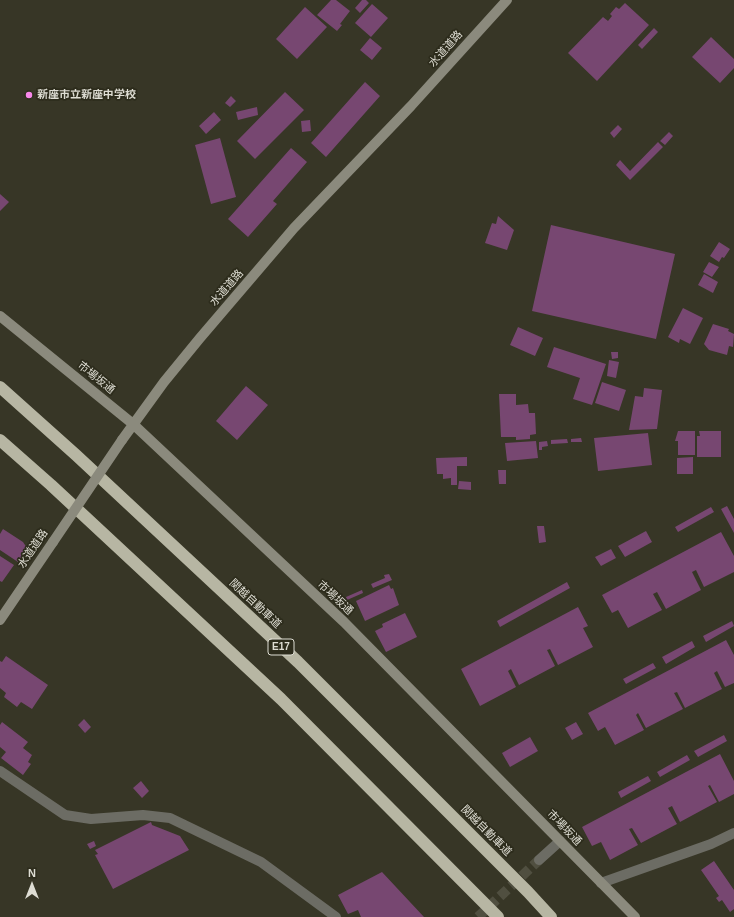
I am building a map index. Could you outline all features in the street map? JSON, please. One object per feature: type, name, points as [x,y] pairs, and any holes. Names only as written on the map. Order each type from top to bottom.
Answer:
[{"type":"highway","name":"関越自動車道","points":[[0,387],[76,455],[298,662],[552,917]]},
{"type":"highway","points":[[0,440],[51,485],[281,699],[498,917]]},
{"type":"street","name":"水道道路","points":[[0,620],[133,424],[200,338],[294,228],[411,106],[507,0]]},
{"type":"street","name":"市場坂通","points":[[0,316],[133,424],[344,622],[635,917]]},
{"type":"street","points":[[0,771],[65,815],[91,820],[143,815],[170,818],[261,862],[336,917]]},
{"type":"street","points":[[601,883],[711,844],[734,833]]},
{"type":"street","points":[[539,860],[560,841]]},
{"type":"building","points":[[331,0],[336,0],[350,11],[340,24],[342,25],[337,31],[317,15]]},
{"type":"building","points":[[362,0],[366,0],[369,3],[360,13],[355,8]]},
{"type":"building","points":[[625,3],[649,25],[597,81],[568,53],[603,17],[608,21],[612,16],[610,14],[616,7],[619,9]]},
{"type":"building","points":[[372,4],[388,18],[371,37],[355,23]]},
{"type":"building","points":[[305,7],[327,27],[297,59],[276,39]]},
{"type":"building","points":[[654,28],[658,32],[642,49],[638,45]]},
{"type":"building","points":[[711,37],[734,59],[734,68],[720,83],[692,57]]},
{"type":"building","points":[[370,38],[382,48],[372,60],[360,50]]},
{"type":"building","points":[[365,82],[380,96],[326,157],[311,143]]},
{"type":"building","points":[[285,92],[304,110],[255,159],[237,141]]},
{"type":"building","points":[[231,96],[236,101],[230,107],[225,103]]},
{"type":"building","points":[[257,107],[258,115],[238,120],[236,112]]},
{"type":"building","points":[[214,112],[221,120],[206,134],[199,126]]},
{"type":"building","points":[[310,120],[311,131],[302,132],[301,121]]},
{"type":"building","points":[[618,125],[622,129],[614,138],[610,133]]},
{"type":"building","points":[[669,132],[673,136],[665,145],[660,141]]},
{"type":"building","points":[[220,138],[236,197],[211,204],[195,145]]},
{"type":"building","points":[[658,142],[663,147],[630,180],[616,165],[620,160],[630,171]]},
{"type":"building","points":[[291,148],[307,162],[273,201],[277,204],[248,237],[228,219]]},
{"type":"building","points":[[0,194],[9,202],[0,211]]},
{"type":"building","points":[[498,216],[514,230],[507,250],[485,243],[492,223],[496,224]]},
{"type":"building","points":[[551,225],[675,254],[656,339],[532,311]]},
{"type":"building","points":[[719,242],[730,249],[724,258],[722,257],[719,262],[710,256]]},
{"type":"building","points":[[709,262],[719,267],[712,277],[703,272]]},
{"type":"building","points":[[704,274],[718,282],[713,293],[698,285]]},
{"type":"building","points":[[683,308],[703,318],[690,344],[680,339],[679,343],[668,337]]},
{"type":"building","points":[[713,324],[729,329],[728,331],[734,334],[733,347],[729,346],[727,355],[709,350],[704,344]]},
{"type":"building","points":[[518,327],[543,338],[535,356],[510,345]]},
{"type":"building","points":[[554,347],[606,364],[592,405],[573,399],[580,378],[547,367]]},
{"type":"building","points":[[611,352],[618,352],[618,358],[612,359]]},
{"type":"building","points":[[609,360],[619,362],[616,378],[607,376]]},
{"type":"building","points":[[602,382],[626,390],[619,411],[595,403]]},
{"type":"building","points":[[246,386],[268,405],[237,440],[216,421]]},
{"type":"building","points":[[644,388],[662,390],[657,429],[629,430],[635,396],[643,397]]},
{"type":"building","points":[[499,394],[516,394],[516,405],[528,404],[529,413],[535,413],[536,434],[530,435],[530,439],[516,440],[516,437],[501,437]]},
{"type":"building","points":[[678,431],[695,431],[695,455],[678,455],[678,441],[675,441]]},
{"type":"building","points":[[699,431],[721,431],[721,457],[697,457],[697,436],[700,436]]},
{"type":"building","points":[[648,433],[652,465],[598,471],[594,438]]},
{"type":"building","points":[[581,438],[582,442],[571,442],[571,439]]},
{"type":"building","points":[[567,439],[568,443],[551,444],[551,440]]},
{"type":"building","points":[[536,441],[538,458],[507,461],[505,443]]},
{"type":"building","points":[[547,441],[548,446],[542,447],[542,450],[539,450],[539,442]]},
{"type":"building","points":[[467,457],[467,466],[457,466],[457,485],[451,485],[451,478],[443,479],[443,474],[437,474],[436,458]]},
{"type":"building","points":[[693,457],[693,474],[677,474],[677,458]]},
{"type":"building","points":[[498,470],[506,470],[506,484],[499,484]]},
{"type":"building","points":[[459,481],[471,482],[471,490],[458,489]]},
{"type":"building","points":[[727,506],[734,519],[734,533],[721,509]]},
{"type":"building","points":[[711,507],[714,512],[678,532],[675,527]]},
{"type":"building","points":[[537,526],[544,526],[546,542],[539,543]]},
{"type":"building","points":[[3,529],[23,542],[27,548],[18,562],[0,550],[0,534]]},
{"type":"building","points":[[646,531],[652,542],[625,557],[618,546]]},
{"type":"building","points":[[721,532],[734,556],[734,572],[704,587],[696,570],[692,572],[701,590],[666,609],[657,592],[653,594],[662,610],[628,628],[618,610],[612,613],[602,595]]},
{"type":"building","points":[[611,549],[616,558],[601,566],[595,557]]},
{"type":"building","points":[[0,556],[14,565],[2,582],[0,581]]},
{"type":"building","points":[[389,574],[392,580],[373,588],[371,584],[385,578],[384,575]]},
{"type":"building","points":[[567,582],[570,588],[500,627],[497,621]]},
{"type":"building","points":[[389,585],[391,589],[393,588],[399,605],[365,621],[356,601]]},
{"type":"building","points":[[362,590],[363,593],[347,600],[346,597]]},
{"type":"building","points":[[578,607],[588,626],[583,628],[593,647],[558,665],[550,649],[547,650],[555,666],[519,685],[511,669],[508,671],[516,687],[480,706],[461,669]]},
{"type":"building","points":[[405,613],[417,637],[386,652],[375,631],[383,627],[382,624]]},
{"type":"building","points":[[732,621],[734,626],[706,642],[703,636]]},
{"type":"building","points":[[726,640],[734,655],[734,683],[725,687],[717,671],[714,673],[722,689],[685,708],[677,692],[674,693],[683,709],[646,728],[638,713],[636,715],[644,730],[615,745],[605,727],[598,731],[588,713]]},
{"type":"building","points":[[692,641],[695,647],[666,664],[662,657]]},
{"type":"building","points":[[6,656],[48,685],[32,709],[21,702],[17,707],[4,697],[6,693],[0,688],[0,661],[2,662]]},
{"type":"building","points":[[653,663],[656,668],[626,684],[623,679]]},
{"type":"building","points":[[84,719],[91,727],[85,733],[78,725]]},
{"type":"building","points":[[2,722],[28,742],[23,748],[32,755],[28,762],[31,764],[23,775],[1,758],[6,752],[0,747],[0,725]]},
{"type":"building","points":[[576,722],[583,734],[572,740],[565,728]]},
{"type":"building","points":[[724,735],[727,741],[698,757],[694,751]]},
{"type":"building","points":[[530,737],[538,751],[510,767],[502,753]]},
{"type":"building","points":[[720,754],[734,781],[734,794],[719,802],[710,785],[708,786],[717,802],[680,822],[672,806],[668,808],[677,824],[641,843],[632,828],[629,829],[638,845],[610,860],[601,842],[592,846],[582,827]]},
{"type":"building","points":[[687,755],[690,760],[660,777],[657,772]]},
{"type":"building","points":[[648,776],[651,781],[621,798],[618,792]]},
{"type":"building","points":[[141,781],[149,791],[142,798],[133,788]]},
{"type":"building","points":[[151,822],[152,825],[180,836],[189,850],[113,889],[95,855],[98,854],[95,850]]},
{"type":"building","points":[[94,841],[96,846],[90,849],[87,844]]},
{"type":"building","points":[[714,861],[734,890],[734,909],[730,912],[722,900],[719,902],[716,898],[719,896],[701,870]]},
{"type":"building","points":[[382,872],[424,917],[361,917],[358,910],[348,914],[338,895]]},
{"type":"tunnel","points":[[478,917],[539,860]]},
{"type":"place","name":"新座市立新座中学校","points":[[29,95]]}]
